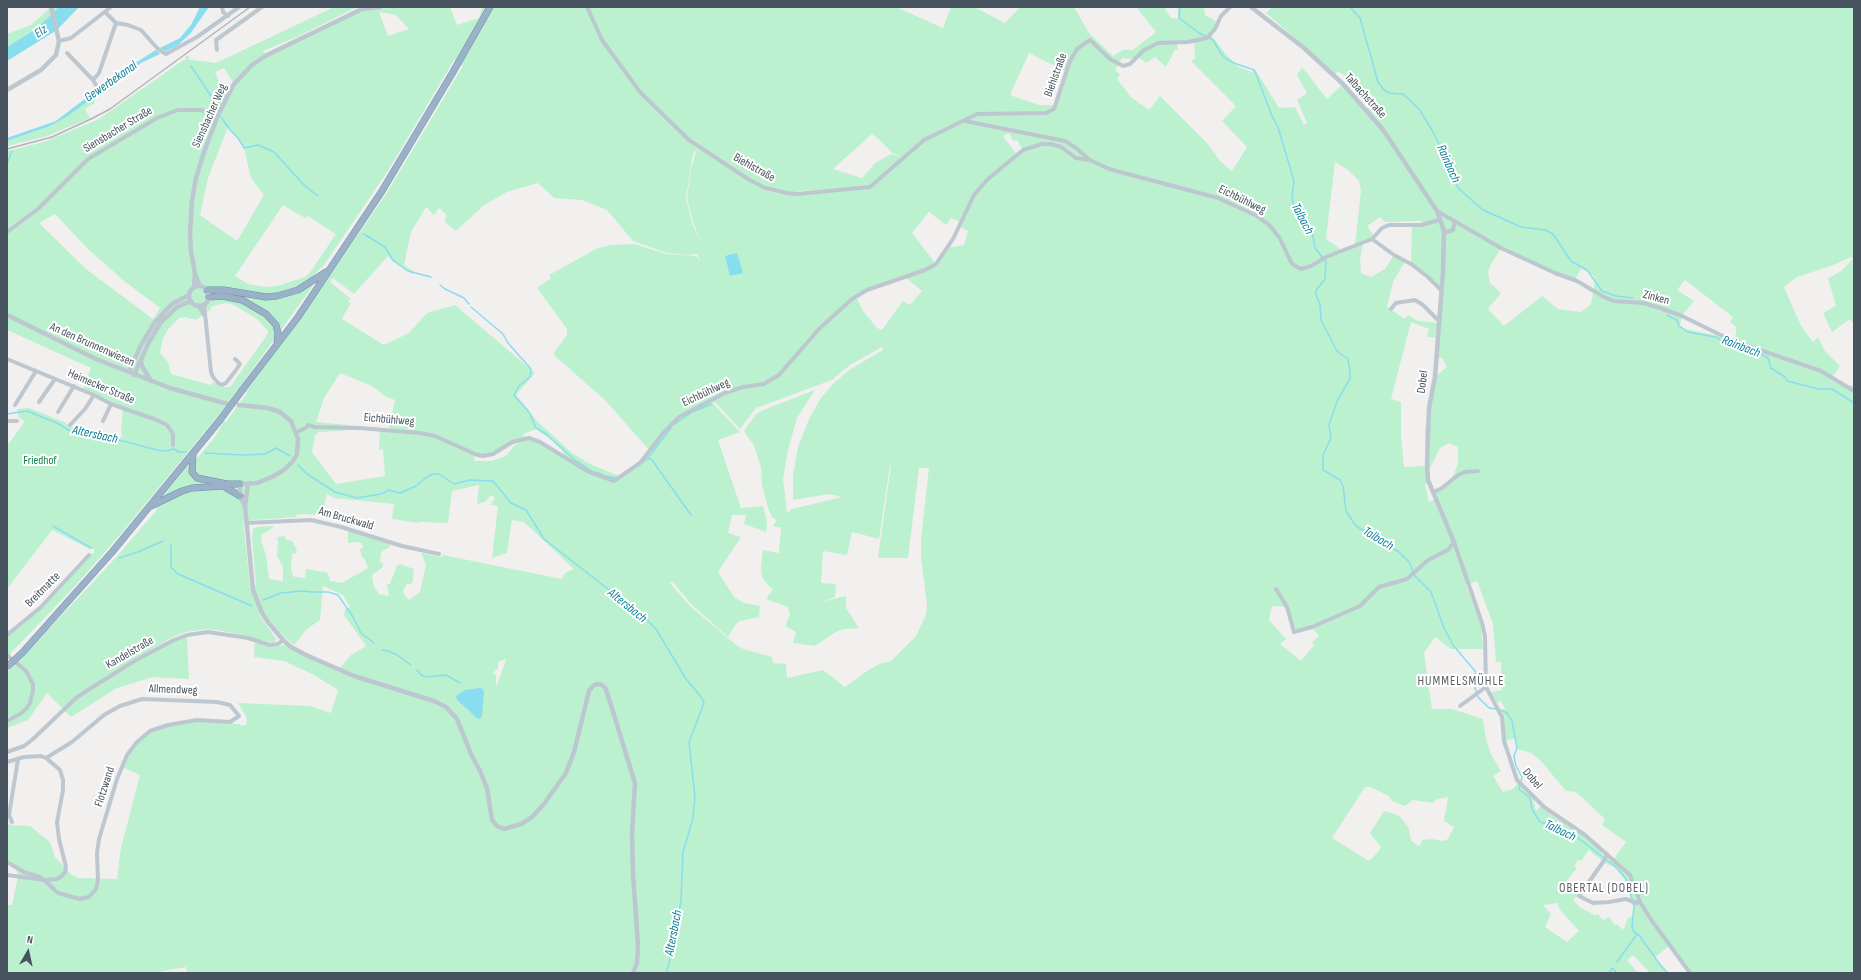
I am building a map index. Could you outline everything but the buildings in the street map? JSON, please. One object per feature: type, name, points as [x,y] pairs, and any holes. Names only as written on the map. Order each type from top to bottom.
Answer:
[{"type":"highway","points":[[7,667],[23,652],[151,506],[193,455],[298,317],[399,164],[454,72],[490,7]]},
{"type":"highway","points":[[207,290],[224,290],[266,297],[277,296],[298,290],[329,270]]},
{"type":"highway","points":[[209,297],[222,296],[242,300],[266,314],[276,325],[278,332],[276,344]]},
{"type":"highway","points":[[193,455],[192,472],[197,478],[225,485],[240,496]]},
{"type":"highway","points":[[151,506],[182,491],[192,488],[240,484]]},
{"type":"street","points":[[7,90],[41,70],[52,61],[58,51],[59,41],[51,7]]},
{"type":"street","points":[[59,41],[71,38],[111,7]]},
{"type":"street","points":[[222,7],[223,12],[228,16]]},
{"type":"street","points":[[104,12],[116,24],[128,25],[141,30],[162,53],[166,54],[174,51],[228,16],[239,7]]},
{"type":"street","points":[[217,50],[216,40],[262,7]]},
{"type":"street","name":"Siensbacher Weg","points":[[200,286],[195,274],[191,252],[190,232],[192,201],[196,178],[203,155],[218,115],[234,84],[243,73],[259,60],[362,9],[380,7]]},
{"type":"street","name":"Biehlstraße","points":[[587,7],[602,40],[640,92],[655,107],[700,148],[748,179],[765,188],[787,194],[870,187],[924,140],[977,114],[1046,113],[1054,109],[1070,60],[1077,49],[1090,40],[1110,59],[1123,66],[1130,64],[1144,50],[1158,43],[1188,42],[1208,37],[1215,30],[1221,16],[1230,7]]},
{"type":"street","name":"Talbachstraße","points":[[1251,7],[1304,48],[1343,84],[1384,131],[1437,211],[1439,220]]},
{"type":"street","points":[[93,80],[99,73],[116,24]]},
{"type":"street","points":[[68,53],[93,80],[99,90]]},
{"type":"street","name":"Siensbacher Straße","points":[[7,232],[38,208],[88,159],[157,118],[178,110],[200,110],[218,115]]},
{"type":"street","points":[[963,121],[987,124],[1065,141],[1090,160]]},
{"type":"street","name":"Eichbühlweg","points":[[297,432],[306,428],[308,425],[315,427],[359,428],[420,433],[446,441],[482,456],[493,454],[512,442],[524,438],[533,439],[587,470],[614,481],[640,463],[664,432],[679,417],[725,393],[743,387],[764,384],[779,375],[820,329],[852,299],[867,290],[919,272],[936,264],[953,239],[974,195],[988,179],[1023,150],[1035,145],[1051,144],[1061,147],[1076,158],[1090,160],[1109,169],[1218,198],[1257,216],[1269,225],[1279,237],[1292,264],[1296,267],[1304,269],[1372,238],[1382,228],[1389,225],[1422,225],[1439,220]]},
{"type":"street","points":[[1076,158],[1080,151]]},
{"type":"street","name":"Zinken","points":[[1437,211],[1455,220],[1501,248],[1555,273],[1575,280],[1604,297],[1614,301],[1643,303],[1682,316],[1731,340],[1821,372],[1854,391]]},
{"type":"street","name":"Dobel","points":[[1439,220],[1444,231],[1443,272],[1435,377],[1429,408],[1428,480],[1454,542],[1482,622],[1486,687],[1499,710],[1504,741],[1514,773],[1520,783],[1552,813],[1585,835],[1605,858],[1630,875],[1636,902],[1690,973]]},
{"type":"street","points":[[1444,231],[1447,232],[1453,230],[1455,220]]},
{"type":"street","points":[[1372,238],[1394,255],[1414,266],[1441,290]]},
{"type":"street","name":"Siensbacher Weg","points":[[194,287],[195,274]]},
{"type":"street","points":[[129,372],[141,345],[156,322],[172,304],[189,295],[194,287],[200,286],[207,290],[209,297],[204,304],[205,316],[211,372],[218,383],[222,385],[226,383],[236,370],[240,364],[235,359]]},
{"type":"street","points":[[189,295],[191,301],[198,305],[205,316]]},
{"type":"street","points":[[1391,309],[1396,303],[1415,300],[1423,305],[1439,321]]},
{"type":"street","points":[[134,375],[149,342],[165,318],[177,308],[191,301]]},
{"type":"street","points":[[198,305],[204,304]]},
{"type":"street","name":"An den Brunnenwiesen","points":[[7,316],[76,350],[134,375],[170,388],[224,403]]},
{"type":"street","points":[[141,360],[142,366],[151,381]]},
{"type":"street","name":"Heimecker Straße","points":[[8,361],[74,386],[111,404],[167,425],[173,434],[173,445]]},
{"type":"street","points":[[15,405],[36,371]]},
{"type":"street","points":[[39,402],[55,379]]},
{"type":"street","points":[[58,412],[74,386]]},
{"type":"street","points":[[70,425],[85,409],[94,395]]},
{"type":"street","points":[[103,421],[111,404]]},
{"type":"street","points":[[239,405],[268,408],[280,412],[291,421],[297,432],[298,446],[296,454],[289,466],[272,477],[248,484],[240,484],[240,496],[245,506]]},
{"type":"street","points":[[7,421],[17,421]]},
{"type":"street","points":[[1434,492],[1442,488],[1458,475],[1465,472],[1478,471]]},
{"type":"street","points":[[248,484],[245,506],[246,523],[254,594],[262,613],[283,640],[291,647],[306,655],[354,676],[434,701],[446,707],[456,719],[470,754],[480,771],[487,788],[492,820],[497,826],[504,829],[521,824],[532,817],[544,804],[566,773],[574,752],[589,691],[592,686],[597,684],[602,685],[606,689],[634,783],[632,834],[638,945],[637,963],[633,973]]},
{"type":"street","name":"Am Bruckwald","points":[[246,523],[311,520],[341,527],[402,546],[439,554]]},
{"type":"street","points":[[1276,589],[1287,607],[1294,632],[1312,628],[1348,613],[1360,606],[1379,587],[1407,579],[1428,560],[1448,550],[1454,542]]},
{"type":"street","points":[[1448,550],[1454,551],[1458,555]]},
{"type":"street","name":"Breitmatte","points":[[7,635],[41,607],[89,555]]},
{"type":"street","name":"Kandelstraße","points":[[7,752],[24,746],[88,690],[136,660],[174,640],[188,635],[208,632],[248,638],[270,645],[278,644],[283,640]]},
{"type":"street","points":[[7,655],[26,671],[33,684],[34,690],[27,708],[20,714],[7,720]]},
{"type":"street","points":[[1460,706],[1486,687]]},
{"type":"street","name":"Allmendweg","points":[[46,758],[72,742],[104,715],[120,706],[142,699],[217,702],[230,705],[238,716]]},
{"type":"street","name":"Flotzwand","points":[[44,880],[58,893],[80,899],[89,897],[96,889],[98,880],[97,853],[115,787],[127,755],[143,736],[156,728],[168,725],[197,720],[230,722],[238,716]]},
{"type":"street","points":[[7,762],[30,757],[46,758],[60,770],[63,780],[57,822],[59,839],[66,867],[62,876],[57,879],[44,880],[7,875]]},
{"type":"street","points":[[12,822],[9,815],[18,759]]},
{"type":"street","points":[[1605,858],[1579,896],[1593,903],[1626,899],[1636,902]]},
{"type":"street","points":[[7,862],[24,872],[40,877],[44,880]]},
{"type":"green space","points":[[51,7],[59,7],[36,29],[7,47],[7,34],[31,25]]},
{"type":"green space","name":"Friedhof","points":[[334,7],[357,7],[297,37],[263,51],[267,55],[362,7],[450,7],[457,25],[479,18],[482,7],[896,7],[943,28],[951,7],[974,7],[1005,23],[1020,7],[1074,7],[1089,33],[1113,56],[1123,50],[1133,50],[1156,32],[1136,7],[1164,7],[1171,18],[1178,19],[1178,7],[1204,7],[1205,15],[1216,21],[1211,35],[1225,53],[1238,67],[1252,72],[1255,69],[1279,108],[1295,107],[1304,125],[1307,123],[1297,100],[1307,93],[1297,75],[1302,67],[1327,99],[1343,84],[1365,109],[1376,103],[1373,96],[1338,71],[1335,75],[1318,58],[1266,13],[1272,7],[1854,7],[1854,324],[1850,319],[1832,332],[1823,313],[1836,306],[1828,278],[1841,271],[1853,259],[1851,257],[1831,266],[1797,277],[1784,287],[1801,326],[1813,342],[1818,337],[1825,351],[1840,366],[1832,378],[1846,386],[1854,385],[1854,973],[1691,973],[1669,946],[1655,957],[1668,973],[1650,973],[1633,955],[1627,960],[1638,973],[187,973],[186,967],[152,973],[7,973],[7,905],[12,905],[18,876],[16,868],[7,862],[7,822],[10,825],[30,826],[50,842],[55,857],[71,874],[78,878],[117,879],[121,848],[140,775],[122,767],[137,742],[150,731],[189,721],[239,724],[243,726],[247,724],[246,716],[238,703],[310,706],[331,713],[338,690],[314,675],[284,661],[254,657],[255,641],[270,647],[285,645],[291,647],[339,669],[351,655],[366,646],[344,615],[345,609],[350,607],[343,595],[323,586],[320,620],[307,629],[294,645],[283,636],[264,613],[259,614],[276,639],[274,643],[218,630],[206,629],[186,632],[173,637],[142,655],[137,649],[142,656],[187,635],[189,679],[153,677],[117,688],[71,717],[47,693],[28,720],[7,728],[7,723],[10,722],[10,720],[9,716],[7,717],[7,673],[111,563],[156,511],[161,499],[189,464],[190,467],[215,437],[224,421],[226,422],[247,393],[246,392],[327,280],[388,191],[463,66],[454,60],[389,169],[324,265],[308,281],[312,287],[226,406],[118,537],[76,585],[7,657],[7,635],[41,607],[89,555],[94,553],[94,549],[90,549],[52,530],[7,589],[7,446],[25,421],[19,418],[17,409],[29,408],[64,422],[80,431],[100,437],[118,439],[122,436],[123,409],[83,390],[91,368],[7,330],[7,151],[44,142],[99,119],[185,59],[216,63]],"holes":[[[379,12],[396,15],[409,29],[388,36]],[[1194,40],[1195,59],[1191,61],[1236,106],[1222,121],[1247,147],[1232,171],[1220,161],[1208,144],[1160,96],[1149,110],[1131,97],[1117,79],[1120,74],[1115,70],[1122,58],[1131,59],[1136,56],[1146,63],[1155,57],[1166,67],[1175,50],[1178,50],[1177,41]],[[1029,53],[1065,71],[1055,105],[1039,105],[1010,95]],[[224,68],[234,84],[229,95],[223,92],[215,72]],[[963,120],[1065,140],[963,122],[924,141],[903,157],[923,140]],[[228,127],[238,138],[244,148],[251,178],[264,195],[237,241],[200,215],[208,178]],[[1009,133],[1013,141],[1017,140],[1023,150],[1017,155],[1003,136]],[[872,134],[892,153],[903,157],[891,154],[875,163],[862,178],[833,169]],[[700,146],[748,177],[767,187],[787,192],[866,187],[797,195],[775,193],[765,190],[700,147],[696,151],[691,169],[687,199],[694,225],[702,244],[693,226],[686,199],[692,158],[695,151]],[[1335,162],[1348,170],[1359,181],[1361,190],[1355,245],[1343,251],[1326,239]],[[538,183],[554,198],[582,200],[607,210],[633,241],[667,253],[688,255],[697,254],[701,261],[696,256],[667,254],[634,244],[611,245],[598,248],[549,275],[551,278],[537,288],[567,329],[567,335],[554,352],[554,355],[606,401],[649,450],[639,462],[619,476],[588,463],[572,453],[538,422],[516,395],[535,373],[455,305],[427,313],[409,333],[384,345],[342,319],[351,303],[348,302],[351,299],[330,282],[333,278],[354,294],[388,256],[393,262],[412,274],[413,271],[404,265],[411,232],[426,207],[434,215],[439,208],[446,214],[445,222],[456,231],[483,206],[507,192]],[[283,205],[305,218],[308,216],[336,234],[309,274],[305,277],[277,286],[265,287],[248,284],[235,276]],[[929,212],[946,225],[951,218],[960,222],[959,226],[968,231],[964,245],[948,248],[936,264],[912,233]],[[55,214],[88,249],[123,280],[160,308],[153,319],[86,269],[39,223]],[[1380,217],[1385,222],[1421,221],[1422,225],[1412,225],[1411,264],[1441,290],[1439,323],[1418,321],[1408,315],[1405,319],[1387,307],[1393,282],[1405,261],[1394,255],[1385,269],[1371,277],[1361,273],[1360,259],[1363,243],[1374,236],[1367,226]],[[1501,248],[1575,280],[1581,269],[1594,276],[1595,280],[1591,304],[1581,312],[1558,309],[1542,296],[1504,326],[1488,309],[1501,293],[1490,283],[1488,272]],[[905,277],[922,291],[910,305],[903,301],[882,330],[877,328],[863,311],[856,296]],[[1685,280],[1733,317],[1730,322],[1736,327],[1736,342],[1715,333],[1714,335],[1685,329],[1680,325],[1682,316],[1694,301],[1677,290]],[[226,303],[234,305],[257,319],[268,331],[267,335],[230,387],[220,387],[213,382],[211,385],[171,374],[168,362],[160,353],[163,338],[169,328],[179,318],[186,317],[196,320],[210,310],[212,306]],[[1411,322],[1429,329],[1427,337],[1437,338],[1434,373],[1425,431],[1425,466],[1404,467],[1401,435],[1401,402],[1391,399]],[[882,347],[883,350],[849,370],[833,384],[821,398],[809,419],[798,447],[793,476],[793,500],[830,494],[842,497],[792,509],[787,513],[783,479],[788,450],[797,418],[815,390],[756,414],[744,431],[754,446],[761,467],[762,485],[768,508],[772,517],[777,520],[773,526],[781,528],[779,553],[763,550],[761,567],[762,577],[773,589],[766,599],[788,607],[790,615],[785,626],[796,632],[793,643],[815,646],[834,633],[843,629],[859,628],[846,608],[846,596],[821,602],[835,597],[836,584],[821,583],[823,551],[847,555],[852,532],[879,539],[891,465],[878,558],[908,558],[919,468],[929,468],[921,539],[921,556],[927,605],[926,615],[916,636],[891,661],[879,664],[845,687],[823,670],[787,678],[786,664],[773,663],[772,657],[743,649],[735,644],[690,606],[670,583],[672,581],[692,605],[728,637],[736,624],[740,621],[759,617],[760,606],[744,603],[734,597],[718,572],[741,537],[728,533],[732,515],[746,515],[744,524],[766,532],[767,521],[763,506],[741,508],[718,440],[740,432],[710,400],[717,404],[740,429],[756,408],[832,380],[850,365]],[[1437,358],[1442,358],[1447,367],[1436,376]],[[340,373],[372,386],[386,397],[395,400],[389,429],[316,422],[324,398]],[[536,429],[549,438],[564,452],[562,455],[528,437],[523,436],[524,434]],[[380,430],[379,450],[383,449],[385,476],[336,484],[312,452],[315,435],[319,432]],[[522,441],[514,446],[506,456],[491,461],[474,461],[475,456],[485,458],[495,455]],[[1449,443],[1458,447],[1458,464],[1451,481],[1445,488],[1434,494],[1436,499],[1429,502],[1425,484],[1430,483],[1427,474],[1440,448]],[[479,485],[477,504],[485,502],[491,495],[495,498],[490,505],[498,506],[492,558],[507,553],[512,520],[524,522],[574,569],[565,573],[562,579],[443,555],[441,557],[421,553],[426,565],[420,592],[409,600],[405,596],[403,590],[407,584],[411,584],[413,581],[414,569],[400,564],[397,565],[390,584],[387,584],[389,596],[379,594],[374,587],[372,575],[383,567],[383,564],[380,561],[381,552],[390,547],[390,544],[348,531],[348,543],[359,542],[362,544],[363,548],[360,549],[362,558],[364,558],[368,568],[342,583],[330,581],[326,572],[306,569],[305,578],[293,576],[291,569],[292,554],[297,553],[296,548],[292,541],[287,540],[284,536],[277,537],[277,556],[283,567],[283,581],[269,579],[266,555],[261,540],[262,534],[273,528],[273,526],[258,527],[253,529],[252,537],[256,585],[250,585],[243,521],[296,517],[297,514],[322,515],[327,494],[334,498],[394,504],[392,519],[419,523],[448,523],[452,491]],[[1477,581],[1493,624],[1496,662],[1501,662],[1502,690],[1491,692],[1497,703],[1501,701],[1505,709],[1501,709],[1505,741],[1516,738],[1517,749],[1531,753],[1540,760],[1566,791],[1576,792],[1605,819],[1602,825],[1626,842],[1613,860],[1611,861],[1607,858],[1604,863],[1614,867],[1624,878],[1632,901],[1634,912],[1632,916],[1628,918],[1623,930],[1617,924],[1615,925],[1609,917],[1603,920],[1598,914],[1595,915],[1579,907],[1573,899],[1579,896],[1565,883],[1577,868],[1574,866],[1578,860],[1581,861],[1589,850],[1602,861],[1603,855],[1598,848],[1587,837],[1551,815],[1541,806],[1536,811],[1533,798],[1518,783],[1513,789],[1503,792],[1493,776],[1501,771],[1491,754],[1486,739],[1483,719],[1452,709],[1432,709],[1424,653],[1435,637],[1451,649],[1483,649],[1481,625],[1466,585]],[[1272,606],[1287,607],[1294,632],[1312,628],[1319,636],[1312,642],[1314,645],[1301,661],[1280,644],[1286,639],[1269,620]],[[506,659],[496,686],[496,675],[493,673],[498,668],[498,662]],[[1365,787],[1370,787],[1389,796],[1392,801],[1405,806],[1413,800],[1433,803],[1437,799],[1448,797],[1444,821],[1454,827],[1448,839],[1443,841],[1431,839],[1422,840],[1420,846],[1411,840],[1409,829],[1398,815],[1384,811],[1370,833],[1381,847],[1369,861],[1332,838]],[[1557,903],[1561,911],[1579,931],[1567,942],[1545,927],[1551,914],[1543,905]]]},
{"type":"green space","points":[[111,85],[114,88],[100,95],[95,99],[95,103],[85,109],[90,118],[47,136],[7,146],[7,141],[50,126]]},
{"type":"water","name":"Elz","points":[[59,7],[79,7],[57,30],[7,61],[7,47],[36,29]]},
{"type":"water","points":[[200,7],[209,7],[190,34],[178,45],[166,51],[160,48],[180,38],[191,25]]},
{"type":"water","name":"Gewerbekanal","points":[[156,50],[160,54],[141,63],[66,117],[50,126],[7,141],[7,138],[56,121],[116,75]]},
{"type":"water","points":[[737,253],[743,273],[730,276],[725,256]]},
{"type":"water","points":[[483,689],[484,692],[482,715],[481,718],[478,719],[457,700],[456,696],[465,690]]},
{"type":"waterway","name":"Talbach","points":[[1180,7],[1179,18],[1199,33],[1213,40],[1222,55],[1234,63],[1254,70],[1272,116],[1278,127],[1294,181],[1292,198],[1295,211],[1307,223],[1313,236],[1315,248],[1326,262],[1325,279],[1316,290],[1316,295],[1320,304],[1321,320],[1337,351],[1348,359],[1350,379],[1338,399],[1329,425],[1331,438],[1323,455],[1323,470],[1340,480],[1343,486],[1346,511],[1356,526],[1399,552],[1409,562],[1415,576],[1431,592],[1444,628],[1453,645],[1475,671],[1477,684],[1475,688],[1478,697],[1489,708],[1497,709]]},
{"type":"waterway","name":"Rainbach","points":[[1350,7],[1360,18],[1378,82],[1384,90],[1389,93],[1403,94],[1419,109],[1447,156],[1458,188],[1483,210],[1521,227],[1545,230],[1553,234],[1571,261],[1587,270],[1602,291],[1616,296],[1633,298]]},
{"type":"waterway","points":[[191,66],[211,96],[213,106]]},
{"type":"waterway","points":[[221,117],[244,148],[258,145],[274,152],[305,186],[318,196]]},
{"type":"waterway","points":[[7,164],[12,151]]},
{"type":"waterway","points":[[364,234],[385,247],[393,260],[408,271],[431,277]]},
{"type":"waterway","points":[[440,285],[464,298],[469,304]]},
{"type":"waterway","points":[[471,307],[503,334],[508,343],[531,369],[530,377],[519,386],[514,395],[529,412],[536,428],[546,434],[576,461],[590,470]]},
{"type":"waterway","name":"Rainbach","points":[[1667,315],[1677,320],[1679,326],[1688,332],[1715,337],[1735,346],[1754,350],[1768,358],[1771,368],[1785,377],[1787,381],[1819,389],[1832,389],[1854,403]]},
{"type":"waterway","points":[[675,424],[692,412],[712,404]]},
{"type":"waterway","name":"Altersbach","points":[[7,414],[27,411],[57,423],[77,435],[123,441],[157,450],[166,451],[174,449],[179,452],[186,452]]},
{"type":"waterway","points":[[648,458],[671,428]]},
{"type":"waterway","name":"Altersbach","points":[[205,453],[241,455],[265,454],[276,448],[290,456]]},
{"type":"waterway","points":[[643,462],[648,458],[652,460],[691,515]]},
{"type":"waterway","name":"Altersbach","points":[[298,465],[307,474],[335,492],[357,498],[381,494],[389,490],[400,493],[416,486],[428,476],[434,474],[439,474],[454,484],[470,480],[493,481],[511,503],[526,510],[544,539],[645,618],[656,629],[686,679],[704,703],[689,742],[695,797],[693,818],[683,852],[681,901],[666,973]]},
{"type":"waterway","points":[[596,472],[603,475]]},
{"type":"waterway","points":[[607,476],[615,478]]},
{"type":"waterway","points":[[53,526],[91,548]]},
{"type":"waterway","points":[[119,558],[138,552],[163,541]]},
{"type":"waterway","points":[[171,545],[171,567],[178,574],[252,606]]},
{"type":"waterway","points":[[263,600],[281,593],[301,591],[328,592],[338,595],[353,617],[361,633],[374,643]]},
{"type":"waterway","points":[[382,650],[397,655],[411,665]]},
{"type":"waterway","points":[[417,670],[421,675],[426,677],[446,675],[460,683]]},
{"type":"waterway","name":"Talbach","points":[[1500,710],[1507,713],[1512,721],[1517,748],[1514,756],[1516,766],[1522,777],[1521,782]]},
{"type":"waterway","name":"Talbach","points":[[1520,785],[1519,789],[1530,798],[1532,809],[1540,822],[1558,827],[1573,834],[1617,868],[1626,879],[1634,906],[1632,927],[1634,932],[1639,935],[1661,966],[1668,973]]},
{"type":"waterway","points":[[1617,962],[1637,934]]},
{"type":"waterway","points":[[1609,973],[1612,968],[1617,973]]},
{"type":"tunnel","points":[[224,403],[239,405]]},
{"type":"railway","points":[[7,149],[52,137],[110,109],[250,7]]},
{"type":"district","name":"HUMMELSMÜHLE","points":[[1461,682]]},
{"type":"district","name":"OBERTAL (DOBEL)","points":[[1604,889]]}]
